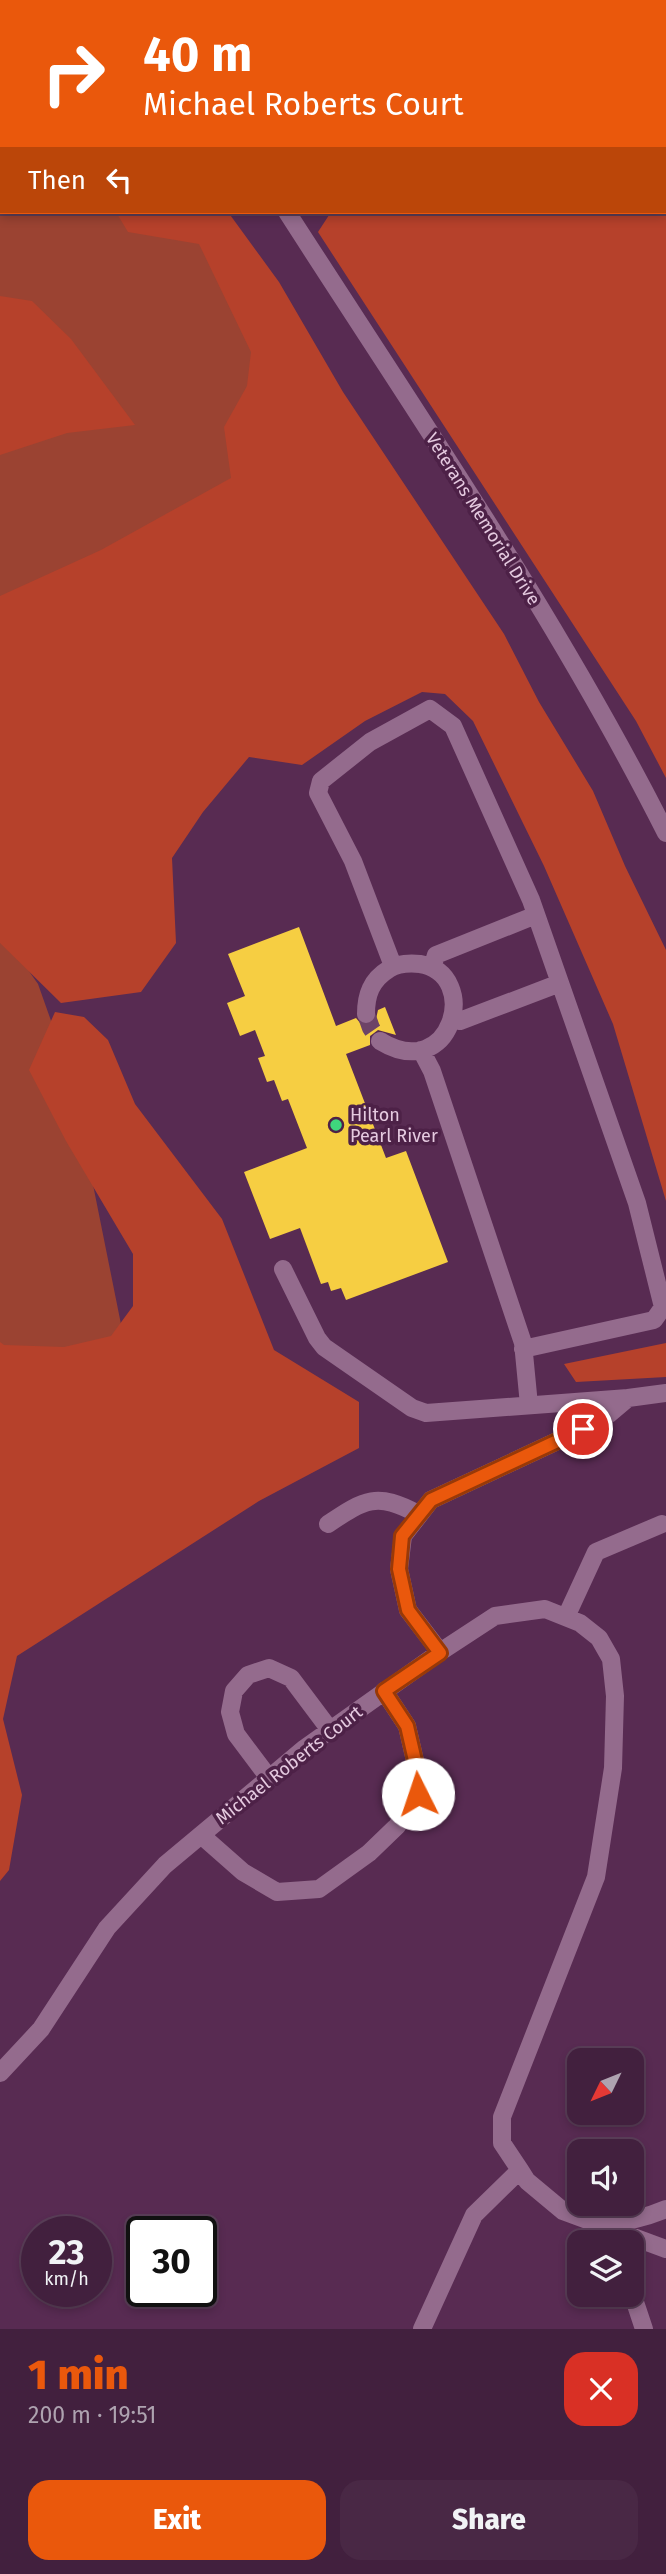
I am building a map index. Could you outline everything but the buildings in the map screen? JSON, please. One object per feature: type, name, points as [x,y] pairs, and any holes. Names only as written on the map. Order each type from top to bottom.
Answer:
[{"type":"street","name":"Veterans Memorial Drive","points":[[288,214],[547,620],[623,750],[666,833]]},
{"type":"street","points":[[393,966],[353,861],[318,793],[321,780],[370,742],[430,709],[453,726],[536,915],[637,1203],[663,1307],[654,1320],[523,1349]]},
{"type":"street","points":[[432,968],[436,955],[536,915]]},
{"type":"street","points":[[366,1014],[366,999],[371,985],[380,974],[393,966],[407,963],[432,968],[445,980],[452,993],[453,1019],[445,1035],[435,1045],[407,1052],[380,1041]]},
{"type":"street","points":[[453,1019],[460,1020],[560,984]]},
{"type":"street","points":[[421,1050],[432,1071],[523,1349],[529,1405]]},
{"type":"street","points":[[283,1269],[324,1347],[412,1408],[425,1413],[666,1393]]},
{"type":"street","points":[[440,1653],[408,1610],[399,1569],[402,1536],[418,1514],[431,1500],[583,1429],[609,1414],[628,1398]]},
{"type":"street","points":[[328,1524],[356,1505],[369,1501],[394,1502],[418,1514]]},
{"type":"street","points":[[566,1617],[596,1552],[662,1524]]},
{"type":"street","name":"Michael Roberts Court","points":[[0,2073],[41,2029],[107,1928],[165,1865],[330,1730],[440,1653],[495,1616],[545,1609],[579,1623],[599,1638],[611,1659],[615,1696],[613,1768],[596,1877],[502,2117],[502,2143],[527,2181],[563,2211],[666,2249]]},
{"type":"street","points":[[269,1778],[236,1734],[230,1712],[234,1691],[248,1675],[269,1668],[291,1678],[330,1730]]},
{"type":"street","points":[[201,1835],[243,1872],[277,1892],[319,1889],[369,1853],[397,1826],[418,1794],[416,1765],[407,1726],[384,1691]]},
{"type":"street","points":[[422,2329],[474,2216],[520,2170]]},
{"type":"street","points":[[601,2230],[598,2225],[645,2218],[666,2209]]},
{"type":"street","points":[[637,2307],[644,2329]]},
{"type":"shaded area","points":[[0,214],[190,214],[288,397],[248,485],[0,622]]},
{"type":"shaded area","points":[[117,214],[229,214],[279,282],[343,392],[504,634],[539,702],[593,791],[625,866],[666,950],[666,1201],[613,1024],[544,866],[473,721],[445,694],[422,692],[365,721],[302,765],[249,757],[203,812],[172,858],[176,943],[141,992],[61,1003],[0,943],[0,596],[101,550],[231,478],[224,427],[247,386],[251,352],[199,244],[128,232]]},
{"type":"shaded area","points":[[330,214],[666,214],[666,778],[636,721],[318,232]]},
{"type":"shaded area","points":[[0,296],[32,301],[71,339],[135,425],[67,433],[0,455]]},
{"type":"shaded area","points":[[0,930],[38,984],[72,1080],[134,1389],[0,1372]]},
{"type":"shaded area","points":[[55,1012],[84,1017],[108,1040],[135,1104],[222,1219],[274,1350],[359,1402],[359,1448],[259,1501],[17,1656],[3,1719],[22,1795],[9,1870],[0,1881],[0,1342],[4,1345],[64,1347],[111,1336],[133,1306],[133,1254],[66,1141],[29,1070]]},
{"type":"shaded area","points":[[666,1343],[666,1377],[576,1382],[564,1364]]},
{"type":"tunnel","points":[[366,1014],[380,1041]]},
{"type":"place","name":"Hilton Pearl River","points":[[336,1125]]},
{"type":"route","points":[[418,1794],[416,1765],[407,1726],[384,1691],[440,1653],[408,1610],[399,1569],[402,1536],[431,1500],[583,1429]]}]
